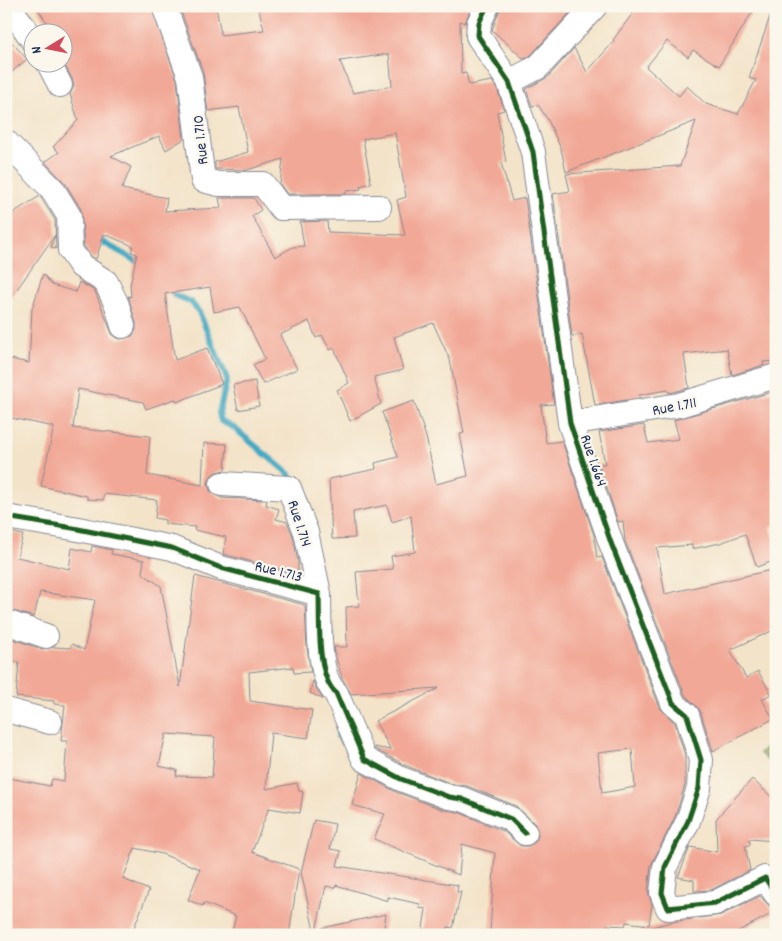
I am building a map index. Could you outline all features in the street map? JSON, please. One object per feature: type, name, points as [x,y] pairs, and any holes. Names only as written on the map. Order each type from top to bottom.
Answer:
[{"type":"street","points":[[9,6],[22,25]]},
{"type":"street","name":"Rue 1.710","points":[[164,6],[190,77],[204,180],[218,184],[263,184],[281,208],[379,207]]},
{"type":"street","name":"Rue 1.664","points":[[487,6],[479,23],[478,36],[509,82],[533,152],[570,423],[611,543],[673,702],[688,715],[702,760],[699,788],[688,821],[665,867],[662,893],[668,908],[714,903],[765,878],[776,894]]},
{"type":"street","points":[[509,82],[538,67],[596,6]]},
{"type":"street","points":[[53,72],[60,85]]},
{"type":"street","points":[[6,142],[53,190],[69,216],[70,250],[81,266],[106,282],[117,305],[123,326]]},
{"type":"street","name":"Rue 1.711","points":[[570,423],[687,403],[776,376]]},
{"type":"street","name":"Rue 1.714","points":[[222,484],[289,488],[306,532],[319,594]]},
{"type":"street","name":"Rue 1.713","points":[[6,517],[172,548],[221,568],[319,594],[320,646],[329,686],[336,693],[364,759],[401,779],[449,797],[462,799],[511,820],[525,833]]},
{"type":"street","points":[[6,622],[46,636]]},
{"type":"street","points":[[6,710],[50,722]]},
{"type":"green space","points":[[776,740],[776,769],[759,753]]},
{"type":"building","points":[[36,6],[151,6],[177,80],[184,139],[166,150],[159,136],[111,156],[131,167],[122,189],[167,198],[165,211],[221,208],[219,198],[254,198],[261,210],[252,216],[275,257],[293,247],[304,246],[300,222],[327,221],[328,232],[405,235],[397,200],[406,197],[395,133],[363,139],[371,183],[360,186],[361,189],[346,191],[346,194],[287,194],[280,184],[283,159],[247,170],[215,169],[215,162],[248,152],[239,107],[208,111],[203,72],[179,6],[216,6],[221,35],[264,30],[258,6],[327,6],[328,10],[412,8],[412,6],[472,6],[465,23],[460,21],[461,74],[466,73],[469,85],[492,81],[497,88],[504,110],[497,112],[506,162],[501,163],[512,201],[525,198],[554,404],[541,405],[546,443],[562,441],[594,535],[597,558],[602,557],[660,708],[675,723],[685,755],[685,785],[675,817],[651,865],[648,891],[652,905],[649,925],[626,922],[625,926],[607,925],[607,935],[490,933],[495,853],[462,844],[459,875],[374,839],[385,814],[352,805],[361,773],[396,792],[444,810],[458,812],[503,831],[521,846],[529,846],[535,842],[538,836],[535,824],[516,806],[467,786],[452,784],[407,766],[375,749],[374,747],[391,750],[375,721],[439,688],[351,694],[342,678],[336,658],[334,647],[347,647],[346,607],[359,606],[356,572],[393,569],[391,556],[415,552],[411,516],[392,522],[387,505],[353,512],[355,538],[332,539],[329,479],[376,469],[375,463],[398,457],[382,412],[414,401],[426,437],[436,484],[468,476],[460,434],[464,433],[450,360],[433,323],[394,337],[403,370],[374,377],[381,404],[350,421],[337,390],[349,383],[334,348],[330,350],[322,335],[316,338],[309,321],[280,335],[297,369],[263,384],[253,365],[265,359],[240,307],[214,312],[210,287],[165,294],[175,360],[207,348],[222,384],[177,402],[175,399],[146,409],[143,402],[78,389],[73,428],[150,436],[147,475],[202,485],[204,443],[227,444],[225,470],[216,472],[211,476],[208,483],[210,491],[221,498],[267,500],[266,505],[279,509],[276,519],[287,522],[293,536],[298,574],[223,554],[226,537],[194,530],[195,527],[165,524],[165,520],[155,518],[157,500],[104,494],[103,500],[87,499],[87,496],[41,486],[54,427],[6,417],[6,358],[29,363],[32,309],[43,274],[52,285],[76,292],[79,282],[95,291],[113,336],[120,339],[132,336],[136,330],[136,323],[128,296],[131,297],[130,285],[137,254],[131,252],[133,246],[104,234],[96,259],[91,256],[84,246],[81,209],[65,183],[45,162],[59,152],[53,147],[78,120],[70,94],[74,86],[68,72],[72,72],[72,22],[46,22]],"holes":[[[389,54],[392,86],[353,93],[340,61]],[[632,749],[635,787],[602,793],[598,753]]]},
{"type":"building","points":[[501,6],[576,6],[530,56],[524,59],[492,30]]},
{"type":"building","points":[[638,6],[756,6],[719,66],[693,50],[688,57],[667,41],[646,67],[679,96],[687,86],[706,104],[738,114],[756,80],[749,78],[773,8],[776,8],[776,361],[763,362],[764,365],[732,375],[727,349],[684,354],[689,388],[669,393],[668,390],[639,395],[640,398],[595,405],[582,334],[572,336],[553,194],[570,191],[566,174],[680,166],[696,121],[566,172],[561,149],[548,120],[538,105],[532,106],[526,89],[548,77],[574,48],[587,72],[614,41]]},
{"type":"building","points":[[6,36],[22,54],[22,63],[6,77]]},
{"type":"building","points":[[40,196],[55,220],[56,249],[51,247],[55,235],[6,305],[6,217]]},
{"type":"building","points":[[255,381],[259,406],[238,410],[233,385]]},
{"type":"building","points":[[772,392],[776,404],[776,426],[772,427],[776,441],[776,525],[770,526],[776,542],[776,560],[757,567],[745,534],[720,543],[692,549],[692,545],[657,548],[665,594],[776,569],[776,629],[730,650],[746,678],[758,671],[771,694],[762,699],[773,719],[713,751],[700,710],[685,695],[625,541],[623,521],[618,522],[599,464],[605,464],[599,432],[644,425],[648,443],[679,439],[674,420]]},
{"type":"building","points":[[6,531],[23,535],[17,557],[69,569],[72,548],[91,552],[92,546],[112,550],[111,554],[144,560],[142,573],[161,586],[180,687],[195,576],[305,605],[307,647],[311,672],[294,673],[293,667],[249,672],[250,701],[312,710],[308,738],[271,733],[266,789],[297,783],[299,791],[303,792],[300,813],[269,808],[252,852],[299,869],[289,935],[231,935],[236,916],[204,903],[203,906],[188,900],[200,869],[162,854],[135,848],[123,879],[149,890],[131,935],[6,935],[6,876],[13,862],[6,859],[6,793],[9,778],[50,786],[52,779],[64,781],[67,741],[61,741],[65,705],[54,704],[54,701],[16,697],[19,662],[6,662],[6,637],[42,649],[55,647],[70,648],[72,644],[84,650],[95,600],[40,592],[34,617],[6,609]],"holes":[[[166,734],[215,737],[212,777],[176,776],[177,770],[159,766]]]},
{"type":"building","points":[[313,681],[317,690],[323,699],[310,693]]},
{"type":"building","points":[[752,779],[776,801],[776,841],[749,839],[750,845],[745,846],[750,870],[711,890],[694,891],[694,880],[678,877],[690,847],[717,852],[716,819]]},
{"type":"building","points":[[314,820],[335,824],[330,849],[341,851],[337,866],[458,885],[457,892],[461,892],[453,928],[448,927],[446,935],[422,935],[426,909],[419,908],[420,904],[388,897],[388,901],[336,885],[335,888],[326,886],[315,935],[301,872]]},
{"type":"building","points":[[760,896],[775,912],[731,935],[641,935],[641,930],[671,922],[721,915]]},
{"type":"building","points":[[386,914],[383,935],[323,935],[322,928]]},
{"type":"waterway","points":[[101,241],[143,265]]},
{"type":"waterway","points":[[173,286],[174,295],[191,302],[199,312],[227,379],[219,413],[221,421],[233,427],[290,475],[294,483]]},
{"type":"waterway","points":[[331,634],[333,656]]},
{"type":"waterway","points":[[338,736],[342,722]]},
{"type":"cycle path","points":[[487,6],[479,23],[478,36],[509,82],[533,152],[570,423],[611,543],[673,703],[687,715],[701,760],[699,788],[688,821],[665,867],[662,893],[668,908],[715,903],[765,878],[776,894]]},
{"type":"cycle path","points":[[6,517],[172,548],[221,568],[319,594],[320,646],[325,674],[336,693],[364,759],[401,779],[449,797],[462,799],[511,819],[525,833]]}]
